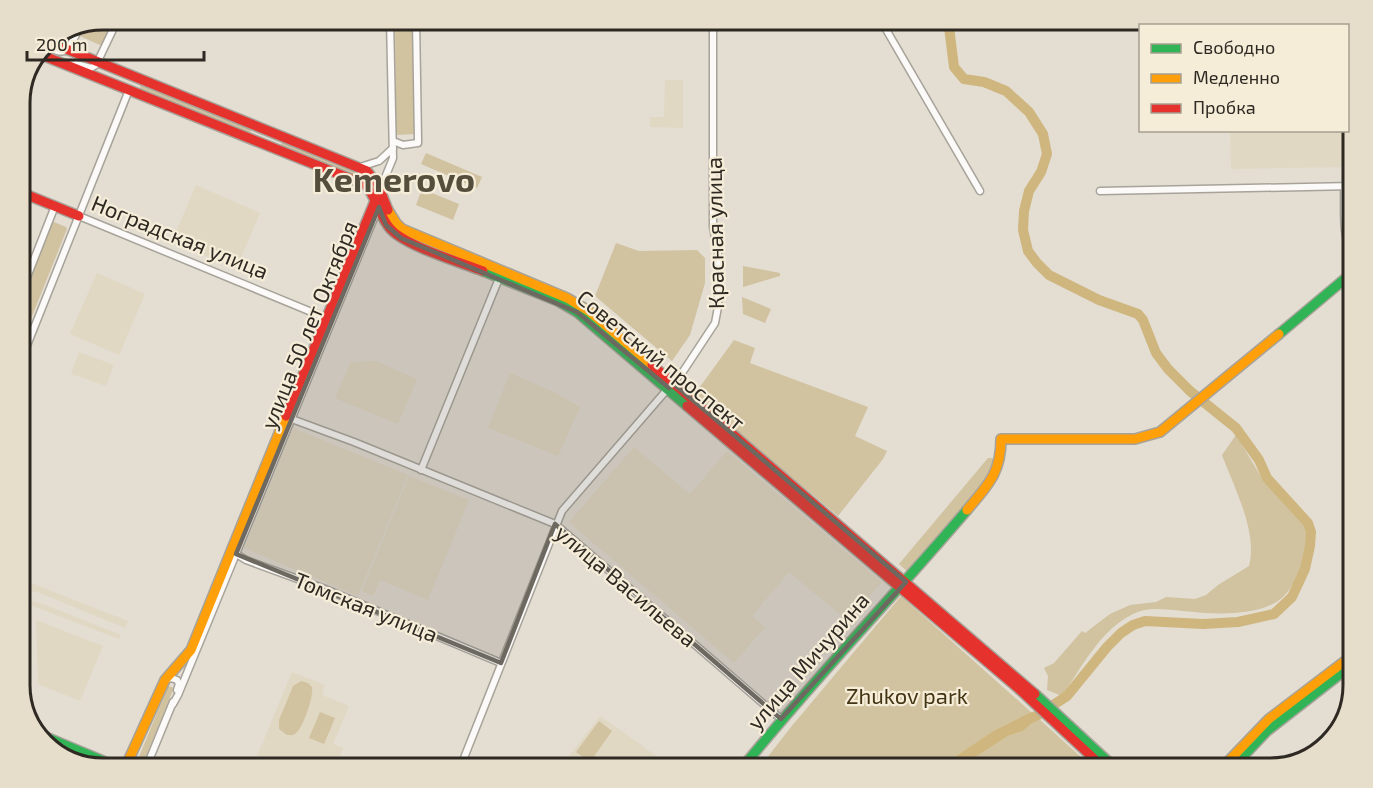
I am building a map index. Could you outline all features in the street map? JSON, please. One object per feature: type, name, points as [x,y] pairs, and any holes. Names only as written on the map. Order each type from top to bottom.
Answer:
[{"type":"main road","name":"Советский проспект","points":[[58,46],[360,167],[373,176],[392,221],[397,226],[501,274]]},
{"type":"main road","name":"Советский проспект","points":[[46,57],[366,185],[386,225],[401,238],[578,304],[1102,758]]},
{"type":"main road","points":[[244,137],[250,137],[255,133],[250,123]]},
{"type":"main road","points":[[274,149],[271,139],[279,135]]},
{"type":"main road","name":"улица 50 лет Октября","points":[[130,758],[165,680],[191,650],[234,552],[326,318],[358,239],[377,203],[380,190]]},
{"type":"main road","name":"Ноградская улица","points":[[30,196],[78,216]]},
{"type":"main road","points":[[1239,371],[1343,281]]},
{"type":"main road","points":[[1239,371],[1343,288]]},
{"type":"main road","name":"улица Мичурина","points":[[750,758],[781,719],[903,584],[994,476],[1000,456],[1001,442],[1141,443],[1163,435],[1239,371]]},
{"type":"main road","points":[[1231,758],[1269,718],[1343,662]]},
{"type":"main road","points":[[1241,758],[1267,731],[1343,672]]},
{"type":"main road","points":[[56,741],[94,757]]},
{"type":"main road","name":"Советский проспект","points":[[1087,747],[1096,758]]},
{"type":"street","points":[[98,62],[113,30]]},
{"type":"street","points":[[380,190],[391,165],[393,145],[390,30]]},
{"type":"street","points":[[360,167],[379,160],[393,145],[418,143],[416,30]]},
{"type":"street","name":"Красная улица","points":[[464,758],[562,511],[671,385],[711,331],[718,315],[718,252],[713,227],[713,30]]},
{"type":"street","points":[[886,30],[980,191]]},
{"type":"street","points":[[68,50],[75,36]]},
{"type":"street","name":"Советский проспект","points":[[54,49],[62,52],[68,50]]},
{"type":"street","name":"Советский проспект","points":[[67,65],[76,64],[90,68],[98,62]]},
{"type":"street","points":[[30,338],[129,90]]},
{"type":"street","points":[[1100,191],[1343,186]]},
{"type":"street","name":"улица 50 лет Октября","points":[[288,418],[377,203]]},
{"type":"street","points":[[30,270],[55,206]]},
{"type":"street","name":"Ноградская улица","points":[[78,216],[326,318]]},
{"type":"street","points":[[421,470],[501,274]]},
{"type":"street","name":"улица Васильева","points":[[288,418],[555,524],[781,719]]},
{"type":"street","name":"улица 50 лет Октября","points":[[172,704],[178,695],[234,552]]},
{"type":"street","name":"Томская улица","points":[[234,552],[501,663]]},
{"type":"street","name":"улица 50 лет Октября","points":[[151,758],[179,684],[176,679],[165,680]]},
{"type":"highlighted area","points":[[379,207],[386,225],[401,238],[577,312],[669,388],[673,383],[906,582],[781,719],[555,524],[501,663],[236,554]]},
{"type":"shaded area","points":[[665,80],[683,80],[683,128],[650,127],[650,117],[664,117]]},
{"type":"shaded area","points":[[1230,132],[1343,132],[1343,167],[1231,169]]},
{"type":"shaded area","points":[[196,185],[260,213],[236,269],[172,241]]},
{"type":"shaded area","points":[[97,273],[145,294],[119,355],[70,334]]},
{"type":"shaded area","points":[[79,352],[114,365],[106,386],[71,374]]},
{"type":"shaded area","points":[[376,361],[417,379],[398,424],[335,398],[351,362]]},
{"type":"shaded area","points":[[510,373],[552,391],[580,407],[558,456],[488,428]]},
{"type":"shaded area","points":[[293,428],[408,475],[358,596],[244,548]]},
{"type":"shaded area","points":[[634,447],[690,494],[727,451],[882,582],[848,621],[789,572],[752,616],[765,627],[734,663],[569,522]]},
{"type":"shaded area","points":[[409,476],[469,500],[428,600],[380,580],[373,596],[362,591]]},
{"type":"shaded area","points":[[30,583],[128,621],[125,628],[30,591]]},
{"type":"shaded area","points":[[30,601],[121,635],[119,639],[30,605]]},
{"type":"shaded area","points":[[36,620],[103,646],[80,701],[38,684]]},
{"type":"shaded area","points":[[292,672],[325,685],[322,695],[349,706],[333,744],[343,748],[339,758],[256,758]]},
{"type":"shaded area","points":[[1031,712],[1038,718],[1023,731],[1008,736],[974,758],[953,758],[993,731]]},
{"type":"shaded area","points":[[600,716],[658,758],[568,758]]},
{"type":"green space","points":[[110,30],[102,46],[80,36],[89,31]]},
{"type":"green space","points":[[395,30],[414,30],[415,134],[396,135]]},
{"type":"green space","points":[[141,84],[250,128],[251,132],[247,134],[139,90]]},
{"type":"green space","points":[[283,141],[358,171],[355,177],[280,147]]},
{"type":"green space","points":[[426,153],[482,177],[477,188],[421,164]]},
{"type":"green space","points":[[422,189],[459,204],[453,220],[416,205]]},
{"type":"green space","points":[[52,223],[67,229],[30,321],[30,277]]},
{"type":"green space","points":[[616,243],[639,251],[697,250],[705,258],[705,283],[690,335],[672,361],[595,296]]},
{"type":"green space","points":[[743,266],[780,273],[780,276],[743,287]]},
{"type":"green space","points":[[742,297],[771,309],[765,323],[743,314]]},
{"type":"green space","points":[[734,340],[755,348],[750,363],[868,407],[855,436],[887,451],[838,516],[694,395]]},
{"type":"green space","points":[[1236,435],[1263,480],[1290,508],[1305,518],[1307,540],[1304,561],[1290,589],[1281,599],[1268,606],[1244,612],[1219,613],[1158,609],[1133,614],[1121,621],[1101,639],[1062,696],[1047,690],[1048,676],[1044,668],[1054,663],[1082,631],[1085,633],[1110,614],[1130,605],[1156,602],[1166,597],[1195,599],[1206,595],[1249,566],[1251,553],[1248,524],[1222,455]]},
{"type":"green space","points":[[988,458],[996,462],[994,473],[909,573],[899,564]]},
{"type":"green space","name":"Zhukov park","points":[[901,596],[1031,712],[993,731],[953,758],[767,758]]},
{"type":"green space","points":[[301,681],[312,687],[310,704],[299,730],[294,735],[287,735],[279,729],[279,720],[293,686]]},
{"type":"green space","points":[[168,686],[174,688],[145,758],[139,757]]},
{"type":"green space","points":[[320,712],[335,718],[324,744],[309,738]]},
{"type":"green space","points":[[1038,718],[1082,758],[974,758],[1008,736],[1023,731]]},
{"type":"green space","points":[[599,721],[612,731],[593,758],[584,758],[576,752]]},
{"type":"waterway","points":[[949,30],[954,67],[964,79],[984,82],[1006,91],[1029,112],[1043,134],[1047,154],[1041,172],[1029,191],[1024,211],[1023,230],[1028,251],[1049,275],[1099,300],[1138,314],[1143,320],[1156,353],[1168,369],[1190,391],[1236,428],[1259,460],[1267,478],[1308,523],[1311,532],[1305,569],[1292,597],[1274,614],[1238,622],[1203,624],[1145,621],[1133,625],[1107,647],[1067,696],[1038,715],[1024,721]]},
{"type":"traffic: fast","points":[[483,271],[558,301],[577,312],[687,406]]},
{"type":"traffic: fast","points":[[1279,334],[1343,280]]},
{"type":"traffic: fast","points":[[750,758],[967,510]]},
{"type":"traffic: fast","points":[[1241,758],[1267,731],[1343,672]]},
{"type":"traffic: fast","points":[[1035,694],[1104,758]]},
{"type":"traffic: fast","points":[[56,741],[94,757]]},
{"type":"traffic: slow","points":[[388,210],[402,229],[567,298],[590,312],[652,365]]},
{"type":"traffic: slow","points":[[967,510],[987,486],[996,470],[1001,439],[1135,439],[1160,432],[1279,334]]},
{"type":"traffic: slow","points":[[130,758],[165,680],[191,650],[286,416]]},
{"type":"traffic: slow","points":[[1232,758],[1269,719],[1343,663]]},
{"type":"traffic: jam","points":[[58,46],[367,171],[378,185],[388,210]]},
{"type":"traffic: jam","points":[[46,57],[366,185],[389,227],[396,234],[418,246],[483,271]]},
{"type":"traffic: jam","points":[[30,196],[79,216]]},
{"type":"traffic: jam","points":[[286,416],[377,196]]},
{"type":"traffic: jam","points":[[652,365],[1035,694]]},
{"type":"traffic: jam","points":[[687,406],[1018,688],[1093,758]]},
{"type":"district","name":"Kemerovo","points":[[394,180]]}]
